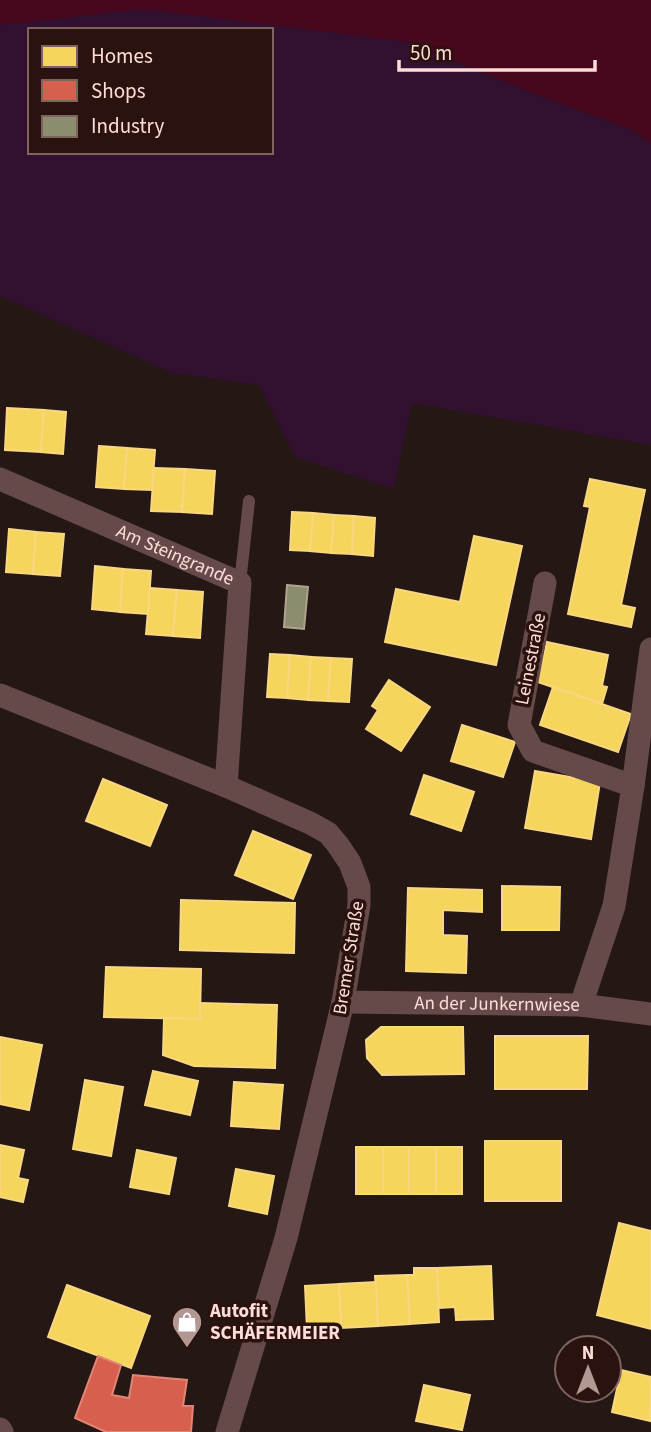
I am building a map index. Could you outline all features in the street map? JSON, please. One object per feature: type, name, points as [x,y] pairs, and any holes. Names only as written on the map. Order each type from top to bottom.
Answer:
[{"type":"street","name":"Am Steingrande","points":[[0,479],[240,583],[226,786]]},
{"type":"street","name":"Leinestraße","points":[[545,583],[519,725],[533,751],[634,786]]},
{"type":"street","points":[[580,1005],[614,906],[634,786],[651,649]]},
{"type":"street","name":"Bremer Straße","points":[[0,695],[226,786],[310,823],[328,833],[350,863],[359,887],[359,905],[343,1002],[286,1238],[227,1432]]},
{"type":"street","name":"An der Junkernwiese","points":[[343,1002],[580,1005],[651,1014]]},
{"type":"lane","points":[[240,583],[249,501]]},
{"type":"shaded area","points":[[0,0],[651,0],[651,143],[630,129],[408,42],[143,9],[0,25]]},
{"type":"shaded area","points":[[143,8],[408,42],[630,129],[651,143],[651,445],[412,403],[394,489],[295,457],[259,385],[172,373],[0,296],[0,25]]},
{"type":"building: Homes","points":[[7,408],[44,410],[41,452],[5,450]]},
{"type":"building: Homes","points":[[44,410],[66,412],[63,454],[41,452]]},
{"type":"building: Homes","points":[[99,446],[127,448],[124,489],[96,487]]},
{"type":"building: Homes","points":[[127,448],[155,450],[152,490],[124,489]]},
{"type":"building: Homes","points":[[154,468],[185,469],[182,512],[151,511]]},
{"type":"building: Homes","points":[[185,469],[215,471],[212,514],[182,512]]},
{"type":"building: Homes","points":[[590,479],[645,490],[621,605],[635,608],[631,627],[568,614],[590,507],[584,506]]},
{"type":"building: Homes","points":[[292,512],[313,513],[310,551],[290,550]]},
{"type":"building: Homes","points":[[313,513],[334,515],[331,553],[310,551]]},
{"type":"building: Homes","points":[[334,515],[354,516],[352,554],[331,553]]},
{"type":"building: Homes","points":[[354,516],[375,518],[373,556],[352,554]]},
{"type":"building: Homes","points":[[9,529],[36,532],[33,574],[6,572]]},
{"type":"building: Homes","points":[[36,532],[64,534],[60,576],[33,574]]},
{"type":"building: Homes","points":[[474,536],[522,546],[496,665],[385,642],[396,589],[460,602]]},
{"type":"building: Homes","points":[[95,566],[123,569],[120,612],[92,609]]},
{"type":"building: Homes","points":[[123,569],[151,571],[148,614],[120,612]]},
{"type":"building: Homes","points":[[150,588],[177,590],[173,636],[146,634]]},
{"type":"building: Homes","points":[[177,590],[203,592],[200,638],[173,636]]},
{"type":"building: Homes","points":[[547,642],[608,655],[602,686],[607,687],[602,704],[538,682]]},
{"type":"building: Homes","points":[[270,654],[290,655],[287,698],[267,697]]},
{"type":"building: Homes","points":[[290,655],[311,657],[308,700],[287,698]]},
{"type":"building: Homes","points":[[311,657],[331,658],[328,701],[308,700]]},
{"type":"building: Homes","points":[[331,658],[352,659],[349,702],[328,701]]},
{"type":"building: Homes","points":[[389,680],[430,707],[401,751],[366,729],[378,710],[372,706]]},
{"type":"building: Homes","points":[[553,687],[631,714],[618,752],[540,725]]},
{"type":"building: Homes","points":[[462,725],[515,742],[503,777],[451,761]]},
{"type":"building: Homes","points":[[535,771],[600,782],[591,839],[525,828]]},
{"type":"building: Homes","points":[[424,775],[474,792],[461,831],[411,814]]},
{"type":"building: Homes","points":[[103,779],[167,805],[150,846],[86,821]]},
{"type":"building: Homes","points":[[253,831],[311,855],[293,899],[235,875]]},
{"type":"building: Homes","points":[[502,886],[560,887],[559,930],[502,930]]},
{"type":"building: Homes","points":[[408,888],[482,890],[482,912],[443,910],[443,935],[467,936],[466,973],[406,971]]},
{"type":"building: Homes","points":[[181,900],[295,903],[294,953],[180,950]]},
{"type":"building: Homes","points":[[106,967],[201,969],[200,1019],[104,1017]]},
{"type":"building: Homes","points":[[200,1003],[277,1005],[275,1068],[194,1066],[163,1055],[164,1018],[200,1019]]},
{"type":"building: Homes","points":[[381,1027],[463,1027],[464,1074],[382,1075],[367,1058],[366,1040]]},
{"type":"building: Homes","points":[[495,1036],[588,1036],[587,1089],[495,1089]]},
{"type":"building: Homes","points":[[0,1037],[42,1045],[29,1110],[0,1104]]},
{"type":"building: Homes","points":[[153,1071],[198,1081],[190,1115],[145,1105]]},
{"type":"building: Homes","points":[[85,1080],[123,1087],[111,1156],[73,1149]]},
{"type":"building: Homes","points":[[234,1082],[283,1085],[279,1129],[231,1126]]},
{"type":"building: Homes","points":[[485,1141],[561,1141],[561,1201],[485,1201]]},
{"type":"building: Homes","points":[[0,1145],[24,1150],[18,1178],[28,1180],[23,1202],[0,1197]]},
{"type":"building: Homes","points":[[356,1147],[383,1147],[383,1194],[356,1194]]},
{"type":"building: Homes","points":[[383,1147],[409,1147],[409,1194],[383,1194]]},
{"type":"building: Homes","points":[[409,1147],[436,1147],[436,1194],[409,1194]]},
{"type":"building: Homes","points":[[436,1147],[462,1147],[462,1194],[436,1194]]},
{"type":"building: Homes","points":[[137,1150],[176,1158],[169,1194],[130,1187]]},
{"type":"building: Homes","points":[[236,1169],[274,1176],[267,1214],[229,1206]]},
{"type":"building: Homes","points":[[619,1223],[651,1231],[651,1329],[597,1315]]},
{"type":"building: Homes","points":[[491,1266],[493,1319],[456,1320],[455,1307],[439,1308],[437,1268]]},
{"type":"building: Homes","points":[[414,1268],[437,1268],[439,1322],[410,1324],[407,1275],[414,1275]]},
{"type":"building: Homes","points":[[407,1275],[410,1324],[378,1326],[375,1276]]},
{"type":"building: Homes","points":[[376,1282],[378,1326],[341,1328],[339,1284]]},
{"type":"building: Homes","points":[[339,1284],[341,1328],[307,1329],[305,1286]]},
{"type":"building: Homes","points":[[67,1285],[150,1316],[131,1368],[48,1337]]},
{"type":"building: Homes","points":[[623,1370],[651,1377],[650,1421],[612,1412],[614,1404],[623,1404]]},
{"type":"building: Homes","points":[[424,1385],[470,1395],[462,1430],[416,1421]]},
{"type":"building: Shops","points":[[98,1356],[121,1365],[112,1395],[129,1398],[133,1375],[187,1380],[183,1406],[193,1406],[191,1432],[106,1432],[75,1418]]},
{"type":"building: Industry","points":[[287,585],[308,587],[304,629],[284,627]]},
{"type":"place","name":"Autofit SCHÄFERMEIER","points":[[187,1349]]}]
